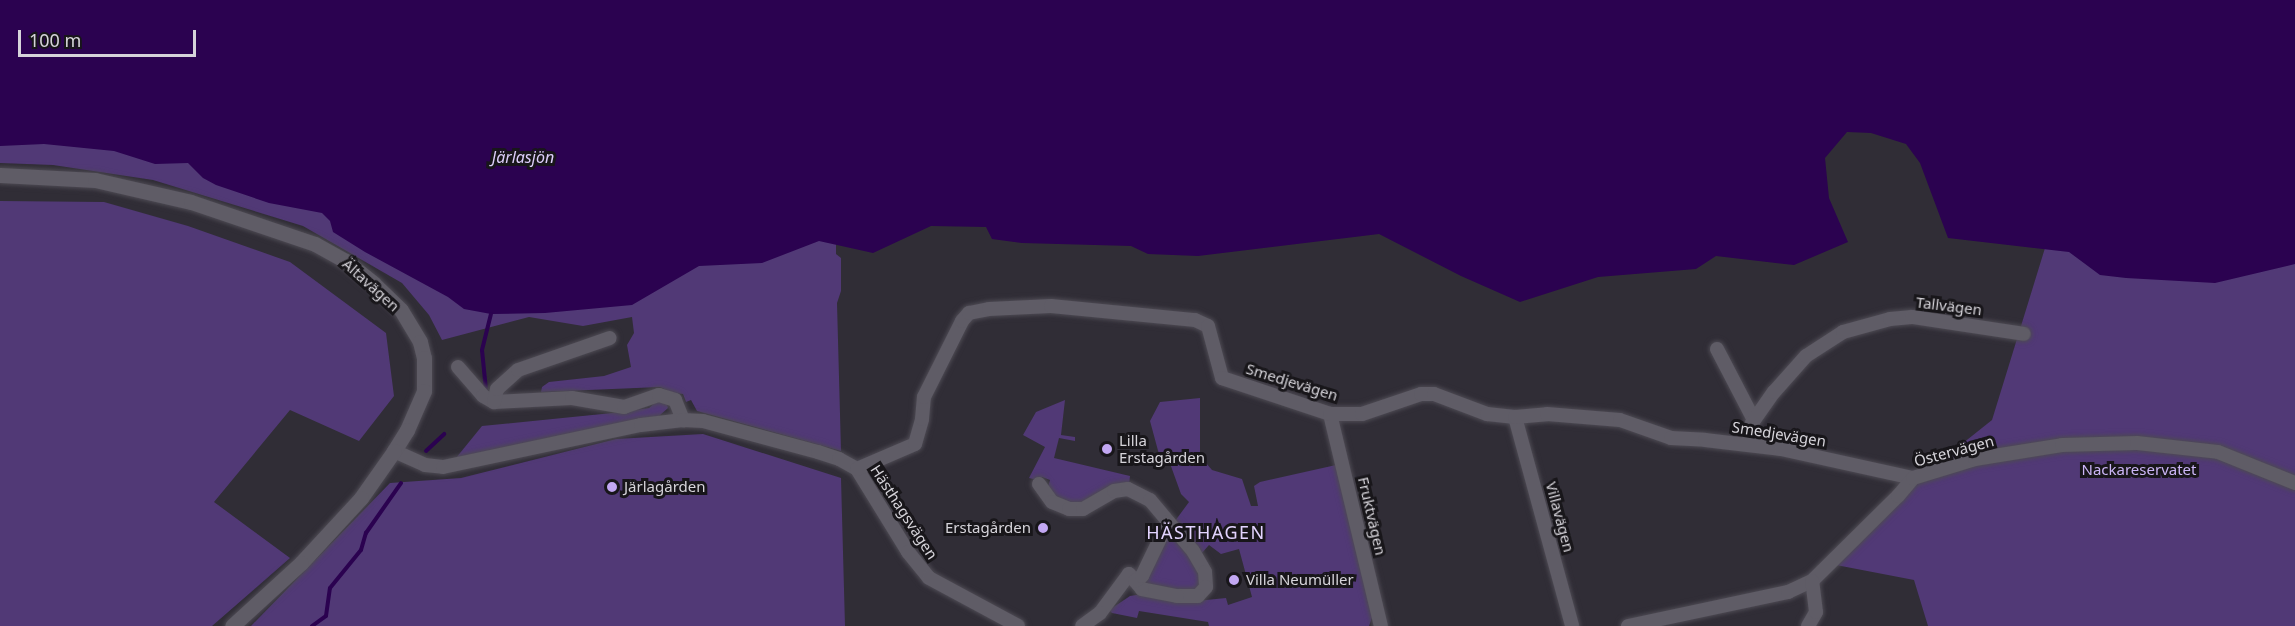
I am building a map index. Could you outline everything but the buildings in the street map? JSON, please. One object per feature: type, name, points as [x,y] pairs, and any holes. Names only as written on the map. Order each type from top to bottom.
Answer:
[{"type":"main road","name":"Ältavägen","points":[[0,175],[95,180],[191,202],[315,244],[346,261],[400,310],[420,342],[424,358],[424,384],[419,405],[393,451],[354,506],[301,563],[232,626]]},
{"type":"street","name":"Smedjevägen","points":[[857,469],[915,444],[922,419],[924,398],[962,321],[969,313],[989,309],[1051,306],[1195,320],[1208,326],[1222,378],[1330,414],[1362,414],[1420,394],[1434,394],[1473,411],[1515,417],[1546,414],[1620,420],[1671,438],[1748,445],[1873,467],[1913,478]]},
{"type":"street","name":"Tallvägen","points":[[1748,445],[1754,420],[1774,392],[1806,356],[1843,332],[1890,319],[1912,317],[2024,334]]},
{"type":"street","points":[[494,402],[497,389],[518,370],[610,338]]},
{"type":"street","points":[[1717,349],[1754,420]]},
{"type":"street","points":[[458,367],[483,396],[494,402],[572,398],[624,407],[659,395],[675,400],[683,420]]},
{"type":"street","name":"Fruktvägen","points":[[1330,414],[1381,626]]},
{"type":"street","name":"Villavägen","points":[[1515,417],[1572,626]]},
{"type":"street","name":"Hästhagsvägen","points":[[393,451],[425,465],[443,467],[641,425],[683,420],[703,421],[818,452],[839,459],[857,469],[908,552],[929,578],[1018,626]]},
{"type":"street","name":"Östervägen","points":[[1628,626],[1788,592],[1812,581],[1898,496],[1913,478],[1975,459],[2062,445],[2137,443],[2218,452],[2295,483]]},
{"type":"street","points":[[1039,484],[1052,502],[1069,509],[1083,509],[1114,491],[1128,489],[1150,500],[1193,551],[1205,572],[1206,587],[1198,596],[1177,596],[1142,589],[1132,577]]},
{"type":"street","points":[[1082,626],[1100,614],[1132,577],[1142,576],[1168,522]]},
{"type":"street","points":[[1812,581],[1816,612],[1825,626]]},
{"type":"street","points":[[1808,626],[1816,612]]},
{"type":"green space","points":[[0,0],[836,243],[836,254],[841,258],[841,291],[837,303],[841,451],[697,411],[691,400],[686,402],[683,394],[673,393],[660,387],[541,392],[542,387],[549,382],[604,376],[631,367],[627,345],[634,333],[632,317],[583,326],[529,317],[442,340],[429,315],[402,283],[303,226],[153,180],[53,165],[0,163]]},
{"type":"green space","name":"Nackareservatet","points":[[2295,0],[2295,626],[1928,626],[1914,580],[1836,565],[1938,463],[1992,420],[2045,248]]},
{"type":"green space","points":[[0,201],[104,202],[188,226],[290,262],[386,333],[394,396],[359,441],[290,410],[214,502],[290,558],[212,626],[0,626]]},
{"type":"green space","points":[[1200,398],[1200,456],[1212,470],[1242,479],[1251,506],[1258,506],[1254,486],[1260,482],[1336,465],[1373,615],[1369,626],[1209,626],[1208,622],[1139,611],[1137,618],[1112,613],[1109,610],[1130,596],[1142,594],[1196,601],[1226,598],[1228,605],[1252,597],[1239,549],[1221,554],[1209,545],[1202,553],[1175,521],[1189,502],[1181,494],[1168,458],[1160,458],[1150,421],[1160,402]]},
{"type":"green space","points":[[1065,400],[1061,435],[1075,437],[1075,441],[1059,438],[1054,458],[1130,476],[1129,485],[1084,505],[1054,500],[1048,487],[1050,480],[1042,477],[1041,481],[1029,478],[1045,447],[1023,435],[1036,412]]},
{"type":"green space","points":[[657,401],[667,404],[668,408],[659,416],[456,458],[482,426],[622,412],[649,408]]},
{"type":"green space","points":[[703,434],[841,478],[845,626],[251,626],[390,483],[461,478],[616,439]]},
{"type":"green space","points":[[1169,533],[1199,569],[1201,585],[1190,594],[1144,585]]},
{"type":"water","name":"Järlasjön","points":[[0,0],[2295,0],[2295,264],[2215,283],[2126,278],[2100,275],[2069,252],[1948,238],[1920,163],[1906,144],[1871,133],[1847,132],[1825,158],[1829,198],[1848,242],[1794,265],[1716,256],[1696,269],[1598,277],[1520,302],[1461,276],[1379,234],[1198,256],[1148,254],[1131,246],[1022,243],[992,239],[986,227],[931,226],[873,253],[819,241],[762,263],[699,266],[632,305],[545,313],[491,314],[464,309],[448,297],[365,252],[333,232],[330,221],[322,213],[269,203],[216,185],[203,178],[188,163],[155,164],[114,151],[44,144],[0,146]]},
{"type":"waterway","points":[[486,390],[482,350],[491,314]]},
{"type":"waterway","points":[[426,451],[444,434]]},
{"type":"waterway","points":[[312,626],[326,616],[330,588],[361,550],[366,533],[401,483]]},
{"type":"place","name":"Lilla Erstagården","points":[[1107,449]]},
{"type":"place","name":"Järlagården","points":[[612,487]]},
{"type":"place","name":"Erstagården","points":[[1043,528]]},
{"type":"place","name":"Villa Neumüller","points":[[1234,580]]},
{"type":"district","name":"HÄSTHAGEN","points":[[1206,532]]}]
